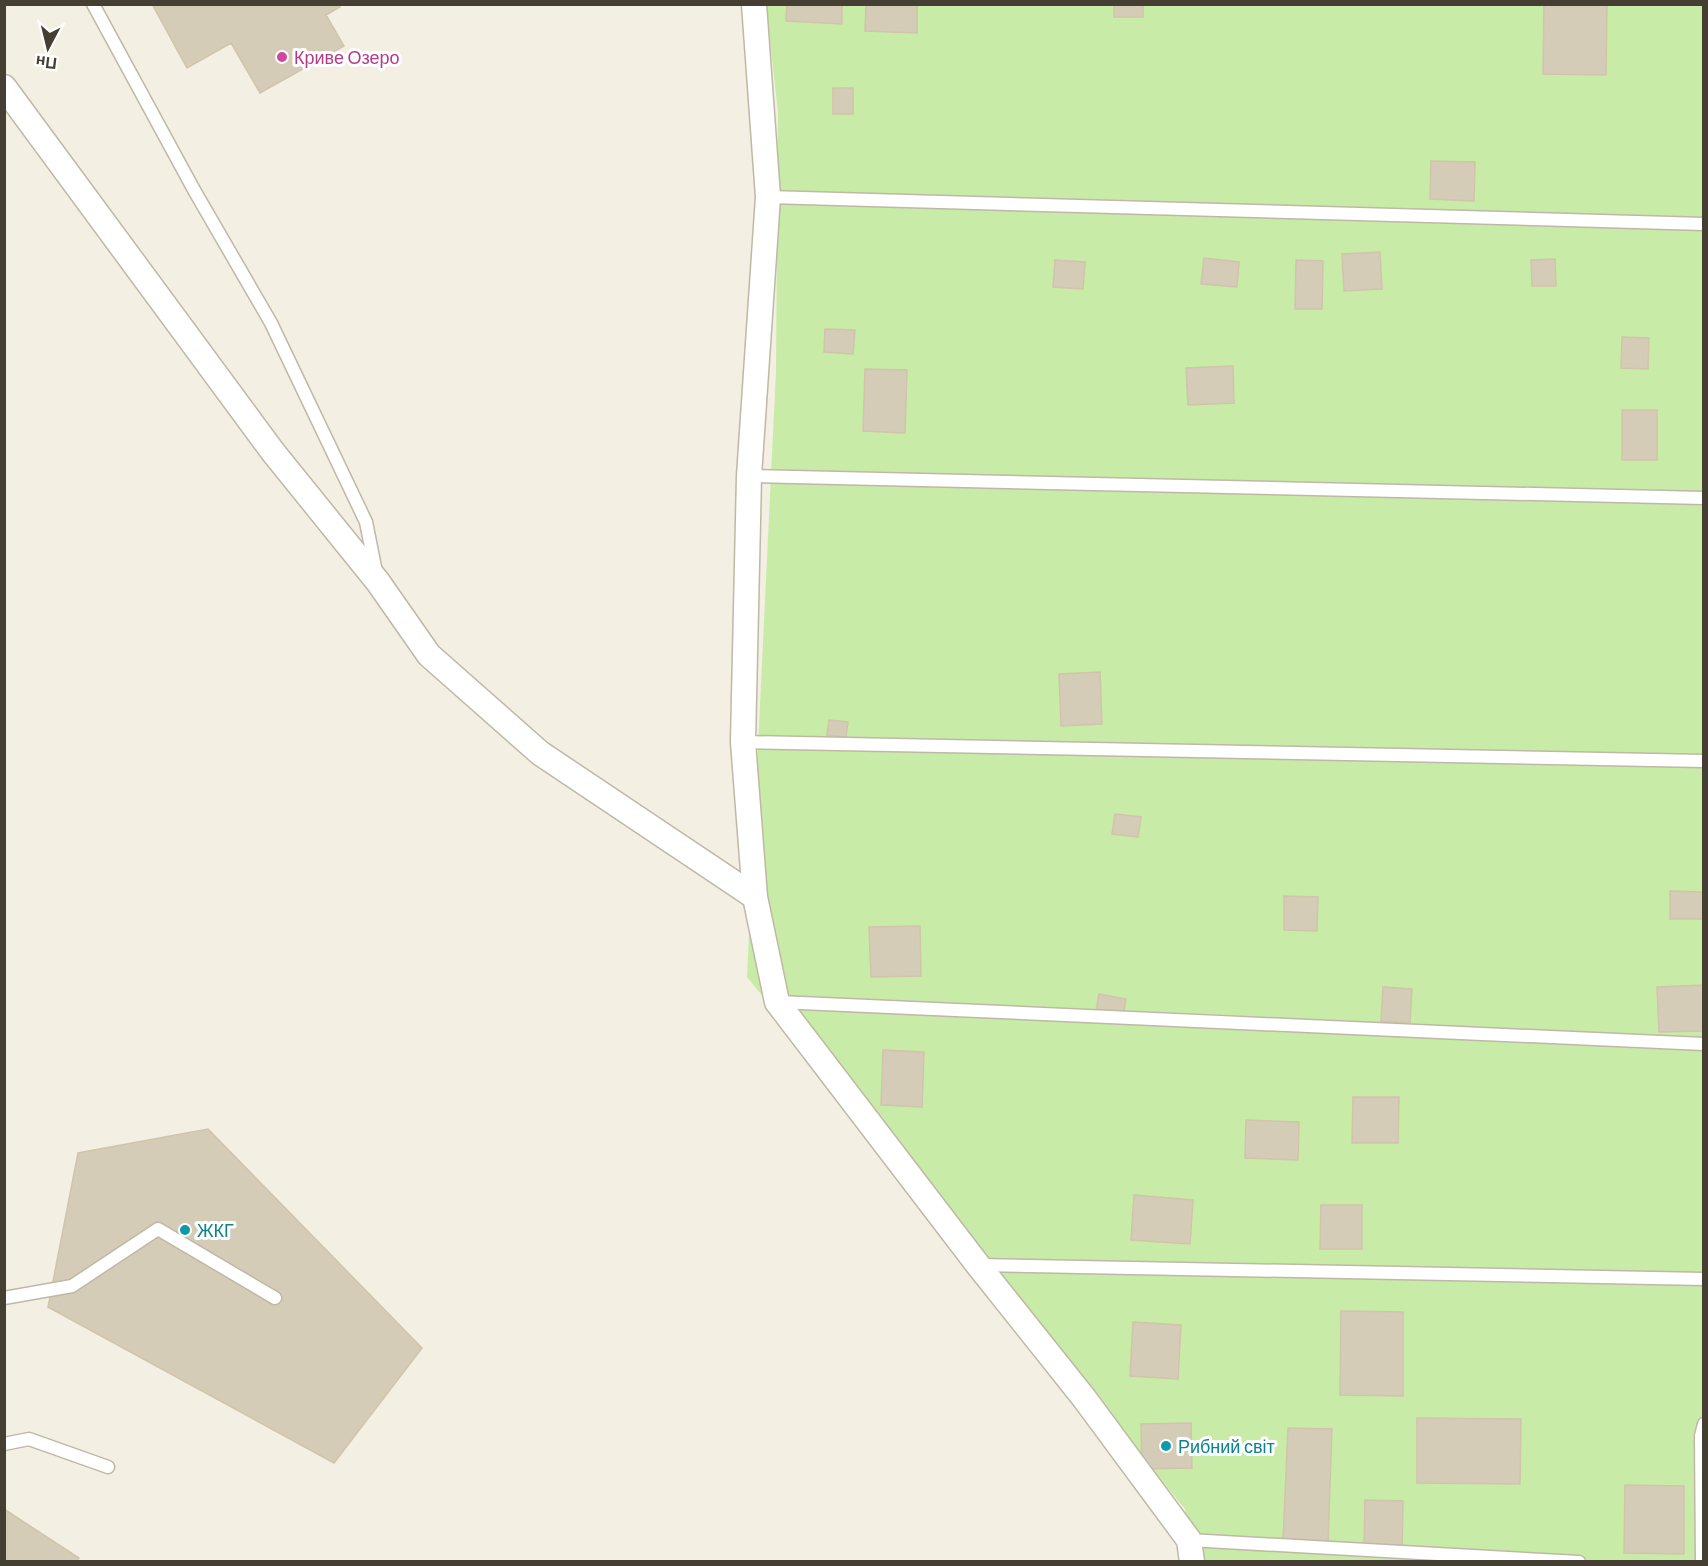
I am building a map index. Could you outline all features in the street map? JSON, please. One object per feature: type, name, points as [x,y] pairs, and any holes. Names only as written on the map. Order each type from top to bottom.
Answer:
[{"type":"street","points":[[754,4],[768,197],[749,476],[743,742],[755,897],[777,1002],[978,1265],[1084,1398],[1190,1551]]},
{"type":"street","points":[[4,87],[266,442],[378,582],[429,655],[540,753],[755,897]]},
{"type":"lane","points":[[93,4],[194,190],[272,323],[366,522],[378,582]]},
{"type":"lane","points":[[768,197],[1704,224]]},
{"type":"lane","points":[[749,476],[1704,498]]},
{"type":"lane","points":[[743,742],[1704,761]]},
{"type":"lane","points":[[777,1002],[1704,1044]]},
{"type":"lane","points":[[4,1298],[72,1286],[158,1229],[275,1298]]},
{"type":"lane","points":[[978,1265],[1704,1279]]},
{"type":"lane","points":[[1702,1562],[1701,1436],[1704,1424]]},
{"type":"lane","points":[[4,1444],[29,1439],[108,1467]]},
{"type":"lane","points":[[1190,1551],[1579,1562]]},
{"type":"green space","points":[[766,5],[1703,5],[1703,1561],[1192,1561],[1185,1509],[747,977],[776,371],[778,112]]},
{"type":"building","name":"Криве Озеро","points":[[152,4],[339,4],[340,7],[326,15],[344,46],[260,93],[231,43],[187,68]]},
{"type":"building","points":[[787,4],[842,4],[842,24],[786,21]]},
{"type":"building","points":[[866,4],[917,4],[917,33],[865,31]]},
{"type":"building","points":[[1114,4],[1143,4],[1143,17],[1114,17]]},
{"type":"building","points":[[1544,4],[1607,4],[1606,75],[1543,74]]},
{"type":"building","points":[[833,88],[853,88],[853,114],[833,114]]},
{"type":"building","points":[[1431,161],[1475,162],[1474,201],[1430,199]]},
{"type":"building","points":[[1380,252],[1382,289],[1344,291],[1342,254]]},
{"type":"building","points":[[1204,258],[1239,262],[1237,287],[1201,284]]},
{"type":"building","points":[[1555,259],[1556,286],[1532,286],[1531,260]]},
{"type":"building","points":[[1055,260],[1085,262],[1083,289],[1053,287]]},
{"type":"building","points":[[1296,260],[1323,261],[1322,309],[1295,309]]},
{"type":"building","points":[[825,329],[855,330],[853,354],[824,352]]},
{"type":"building","points":[[1622,337],[1649,338],[1648,369],[1621,368]]},
{"type":"building","points":[[1233,366],[1234,403],[1188,405],[1186,368]]},
{"type":"building","points":[[865,369],[907,370],[905,433],[863,431]]},
{"type":"building","points":[[1622,410],[1657,410],[1657,460],[1622,460]]},
{"type":"building","points":[[1100,672],[1102,724],[1061,726],[1059,674]]},
{"type":"building","points":[[829,720],[848,722],[846,737],[827,735]]},
{"type":"building","points":[[1115,814],[1141,817],[1138,837],[1112,834]]},
{"type":"building","points":[[1670,891],[1703,892],[1703,919],[1670,919]]},
{"type":"building","points":[[1284,896],[1318,897],[1317,931],[1284,930]]},
{"type":"building","points":[[920,926],[921,976],[871,977],[869,927]]},
{"type":"building","points":[[1704,985],[1704,1031],[1659,1032],[1657,987]]},
{"type":"building","points":[[1383,987],[1412,989],[1410,1023],[1381,1021]]},
{"type":"building","points":[[1099,994],[1126,999],[1123,1015],[1096,1010]]},
{"type":"building","points":[[883,1050],[924,1052],[922,1107],[881,1105]]},
{"type":"building","points":[[1353,1097],[1399,1097],[1398,1143],[1352,1143]]},
{"type":"building","points":[[1246,1120],[1299,1122],[1298,1160],[1245,1158]]},
{"type":"building","name":"ЖКГ","points":[[208,1129],[422,1348],[334,1463],[48,1307],[78,1153]]},
{"type":"building","points":[[1134,1195],[1193,1200],[1190,1244],[1131,1240]]},
{"type":"building","points":[[1321,1205],[1362,1205],[1362,1249],[1320,1249]]},
{"type":"building","points":[[1341,1311],[1403,1312],[1403,1396],[1340,1395]]},
{"type":"building","points":[[1133,1322],[1181,1325],[1178,1379],[1130,1376]]},
{"type":"building","points":[[1417,1418],[1521,1419],[1520,1484],[1417,1483]]},
{"type":"building","name":"Рибний світ","points":[[1191,1423],[1192,1468],[1142,1469],[1141,1424]]},
{"type":"building","points":[[1288,1428],[1332,1429],[1328,1543],[1283,1541]]},
{"type":"building","points":[[1625,1485],[1684,1486],[1684,1554],[1624,1553]]},
{"type":"building","points":[[1365,1500],[1403,1501],[1402,1549],[1364,1548]]},
{"type":"building","points":[[4,1509],[79,1558],[76,1562],[4,1562]]},
{"type":"place","name":"Криве Озеро","points":[[282,57]]},
{"type":"place","name":"ЖКГ","points":[[185,1230]]},
{"type":"place","name":"Рибний світ","points":[[1166,1446]]}]
